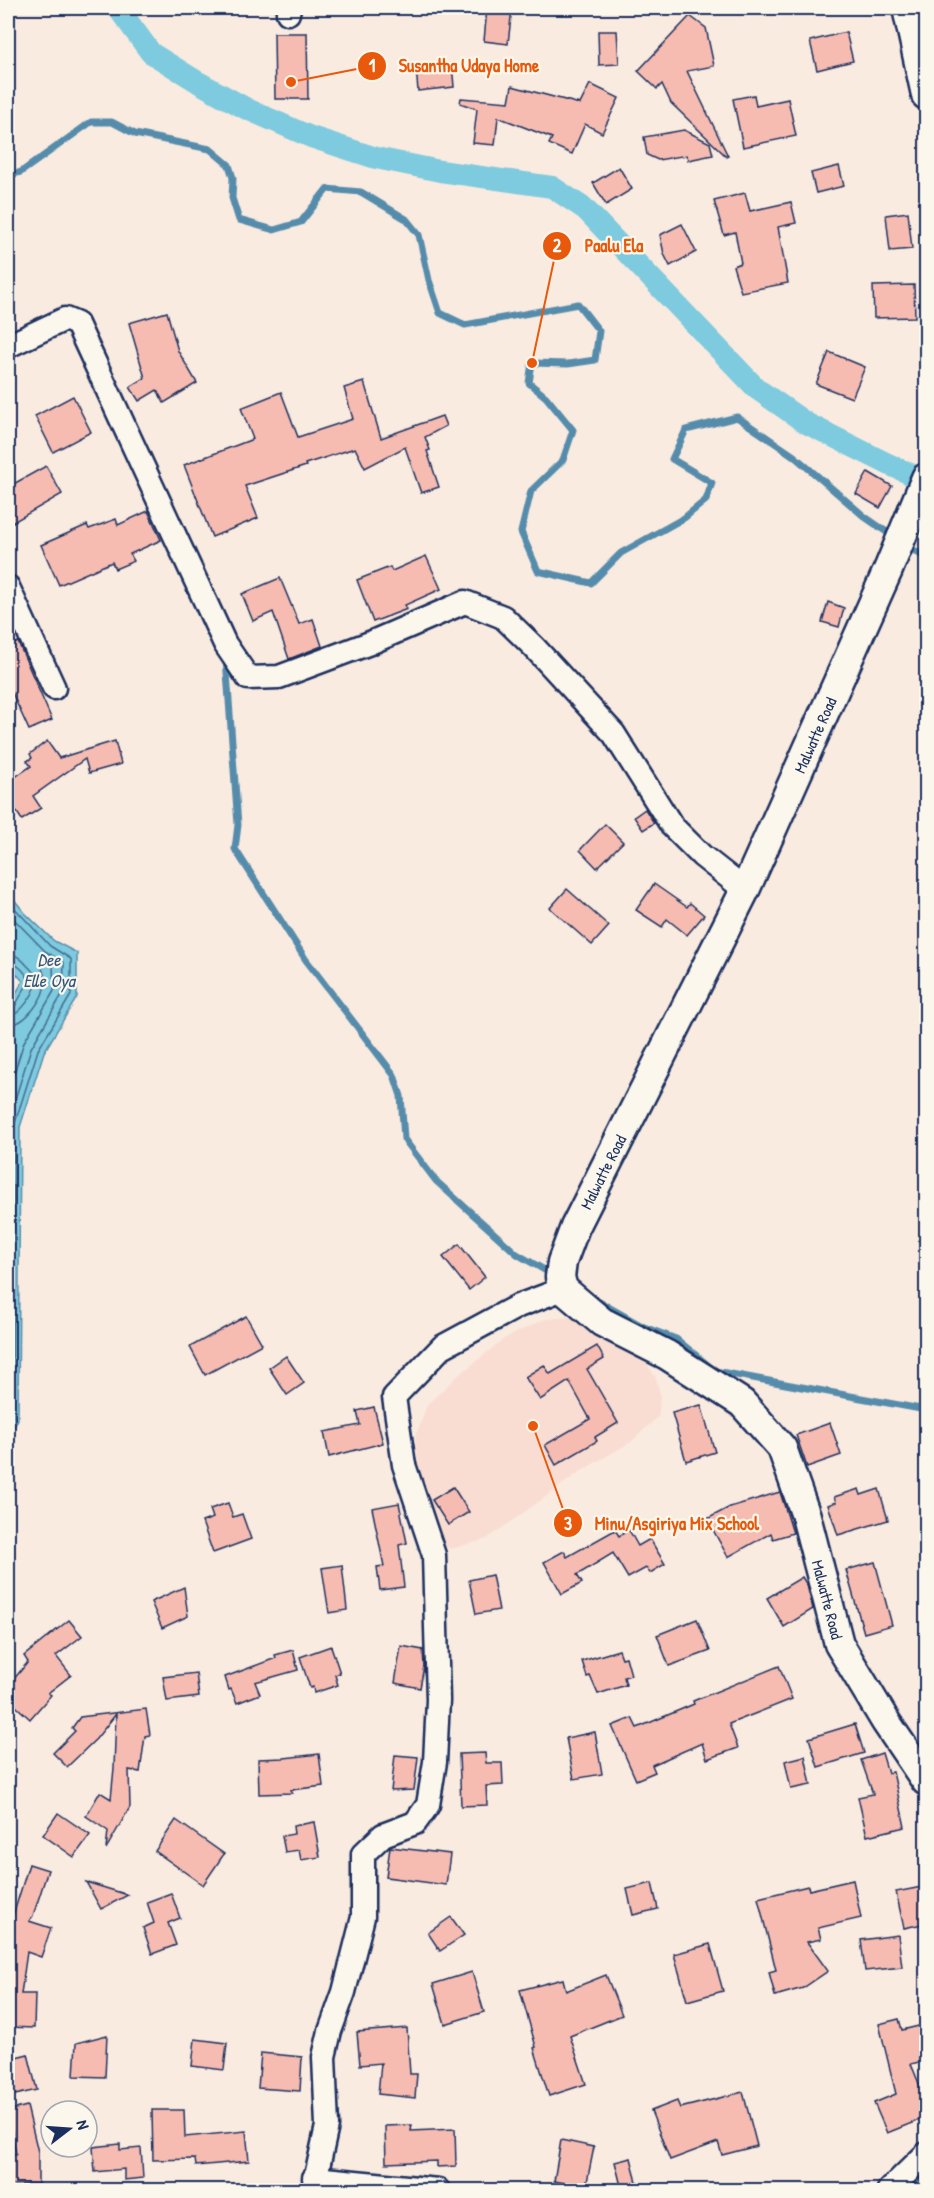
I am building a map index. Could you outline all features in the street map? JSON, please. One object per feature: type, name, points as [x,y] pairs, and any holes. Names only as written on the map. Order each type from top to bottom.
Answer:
[{"type":"street","points":[[907,8],[927,95]]},
{"type":"street","points":[[8,346],[65,319],[78,324],[225,644],[248,678],[279,678],[370,643],[465,602],[503,617],[534,646],[614,734],[672,826],[702,856],[746,890]]},
{"type":"street","name":"Malwatte Road","points":[[927,478],[884,581],[746,890],[575,1227],[562,1262],[560,1276],[563,1289],[602,1322],[667,1355],[742,1403],[782,1448],[806,1516],[839,1644],[886,1722],[927,1781]]},
{"type":"street","points":[[8,587],[54,688]]},
{"type":"street","points":[[438,2190],[314,2184],[327,2126],[324,2057],[330,2031],[344,1992],[363,1917],[363,1854],[383,1834],[415,1823],[429,1805],[435,1762],[438,1700],[434,1555],[404,1465],[394,1396],[442,1347],[518,1306],[563,1289]]},
{"type":"street","points":[[889,2190],[927,2154]]},
{"type":"shaded area","points":[[571,1317],[647,1364],[656,1378],[660,1394],[659,1416],[631,1442],[580,1472],[487,1539],[451,1549],[441,1543],[419,1471],[415,1437],[427,1405],[455,1378],[505,1338],[545,1319]]},
{"type":"water","name":"Dee Elle Oya","points":[[8,892],[25,913],[54,941],[77,953],[77,997],[44,1052],[20,1127],[18,1419],[8,1440],[8,1007],[23,981],[8,965]]},
{"type":"building","points":[[487,8],[512,8],[508,44],[484,41]]},
{"type":"building","points":[[690,16],[706,28],[714,66],[687,71],[727,157],[671,103],[662,84],[657,89],[638,71]]},
{"type":"building","points":[[598,31],[617,31],[619,64],[599,65]]},
{"type":"building","points":[[846,32],[853,61],[817,70],[810,41]]},
{"type":"building","points":[[274,33],[307,33],[308,99],[275,99]]},
{"type":"building","points":[[452,64],[454,87],[418,91],[416,67]]},
{"type":"building","points":[[590,84],[619,98],[602,133],[585,124],[572,154],[549,144],[552,138],[498,117],[495,145],[473,143],[477,109],[460,103],[461,98],[509,102],[512,86],[580,104]]},
{"type":"building","points":[[754,95],[756,106],[788,99],[796,136],[743,147],[733,99]]},
{"type":"building","points":[[684,130],[710,143],[713,155],[688,160],[687,155],[658,160],[647,155],[644,137]]},
{"type":"building","points":[[839,166],[844,186],[816,193],[811,173]]},
{"type":"building","points":[[619,167],[632,189],[606,205],[593,183]]},
{"type":"building","points":[[745,193],[750,211],[791,202],[796,223],[778,227],[788,283],[741,292],[733,266],[741,263],[735,232],[724,235],[714,201]]},
{"type":"building","points":[[908,212],[912,249],[890,251],[886,215]]},
{"type":"building","points":[[682,224],[696,252],[670,266],[664,254],[660,235]]},
{"type":"building","points":[[914,285],[915,317],[874,318],[873,286]]},
{"type":"building","points":[[167,312],[178,351],[197,383],[164,403],[157,390],[139,401],[130,387],[145,378],[129,323]]},
{"type":"building","points":[[829,352],[865,367],[852,398],[816,384]]},
{"type":"building","points":[[364,382],[381,438],[442,416],[446,426],[425,437],[430,450],[427,451],[439,487],[421,493],[405,447],[365,468],[355,448],[245,486],[258,518],[212,537],[184,465],[253,439],[241,408],[281,392],[298,437],[353,419],[344,388]]},
{"type":"building","points":[[73,396],[91,432],[53,452],[35,416]]},
{"type":"building","points":[[46,466],[62,494],[8,525],[8,487]]},
{"type":"building","points":[[868,472],[892,486],[880,508],[856,494]]},
{"type":"building","points":[[148,511],[161,540],[130,554],[134,561],[115,569],[112,562],[59,585],[41,545],[87,525],[89,529],[116,519],[118,525]]},
{"type":"building","points":[[426,556],[441,589],[405,605],[407,609],[373,622],[357,580],[390,567],[392,571]]},
{"type":"building","points":[[280,578],[299,624],[313,619],[322,646],[289,659],[273,612],[253,621],[242,594]]},
{"type":"building","points":[[828,602],[844,608],[839,627],[822,622]]},
{"type":"building","points":[[18,642],[52,720],[29,730],[8,684],[8,647]]},
{"type":"building","points":[[47,741],[59,758],[115,741],[121,764],[89,773],[85,759],[33,796],[41,808],[22,820],[8,799],[8,782],[31,766],[27,761],[32,758],[30,754]]},
{"type":"building","points":[[645,809],[654,823],[643,830],[634,817]]},
{"type":"building","points":[[605,824],[623,842],[597,868],[580,850]]},
{"type":"building","points":[[654,884],[687,907],[690,903],[704,915],[687,935],[667,919],[662,927],[636,910]]},
{"type":"building","points":[[567,889],[609,926],[592,945],[550,908]]},
{"type":"building","points":[[459,1244],[485,1277],[469,1290],[443,1257]]},
{"type":"building","points":[[246,1316],[262,1344],[205,1375],[190,1347]]},
{"type":"building","points":[[597,1346],[604,1359],[587,1369],[618,1423],[595,1437],[597,1441],[556,1465],[545,1445],[590,1419],[569,1381],[540,1400],[525,1377],[544,1365],[550,1374]]},
{"type":"building","points":[[286,1356],[304,1383],[287,1395],[269,1368]]},
{"type":"building","points":[[701,1405],[715,1452],[686,1461],[672,1413]]},
{"type":"building","points":[[374,1407],[383,1443],[329,1457],[324,1432],[360,1425],[357,1411]]},
{"type":"building","points":[[830,1423],[841,1455],[807,1467],[796,1435]]},
{"type":"building","points":[[453,1487],[469,1512],[448,1525],[432,1500]]},
{"type":"building","points":[[859,1489],[861,1495],[879,1489],[888,1520],[838,1535],[828,1505],[836,1502],[834,1497]]},
{"type":"building","points":[[780,1492],[793,1533],[773,1539],[771,1533],[728,1557],[707,1519],[730,1507]]},
{"type":"building","points":[[228,1503],[233,1517],[242,1514],[251,1539],[213,1553],[202,1522],[213,1518],[210,1509]]},
{"type":"building","points":[[399,1503],[407,1543],[399,1545],[404,1587],[380,1590],[377,1567],[384,1566],[372,1508]]},
{"type":"building","points":[[615,1530],[619,1536],[629,1530],[638,1546],[650,1539],[665,1564],[650,1573],[646,1568],[628,1578],[613,1553],[577,1575],[582,1583],[562,1594],[544,1562],[564,1551],[567,1557]]},
{"type":"building","points":[[875,1562],[892,1625],[864,1633],[846,1570]]},
{"type":"building","points":[[342,1565],[347,1610],[329,1613],[322,1568]]},
{"type":"building","points":[[492,1575],[499,1610],[476,1614],[469,1580]]},
{"type":"building","points":[[802,1577],[807,1585],[813,1609],[784,1627],[767,1598]]},
{"type":"building","points":[[184,1587],[188,1616],[162,1628],[151,1602]]},
{"type":"building","points":[[697,1619],[710,1651],[669,1666],[657,1635]]},
{"type":"building","points":[[69,1620],[82,1636],[56,1656],[71,1675],[48,1693],[51,1695],[30,1719],[8,1699],[8,1686],[28,1662],[24,1656]]},
{"type":"building","points":[[331,1646],[340,1673],[335,1675],[338,1685],[314,1693],[313,1687],[310,1688],[300,1657]]},
{"type":"building","points":[[401,1646],[423,1650],[424,1666],[420,1688],[395,1683]]},
{"type":"building","points":[[293,1650],[298,1670],[255,1682],[260,1694],[237,1703],[231,1689],[229,1690],[225,1677],[276,1658],[275,1655]]},
{"type":"building","points":[[619,1650],[622,1658],[626,1657],[631,1675],[624,1677],[626,1685],[598,1694],[590,1676],[587,1677],[582,1661]]},
{"type":"building","points":[[779,1666],[792,1699],[729,1724],[738,1748],[707,1759],[702,1743],[652,1765],[655,1772],[636,1780],[612,1726],[632,1718],[637,1728],[694,1704],[693,1701]]},
{"type":"building","points":[[196,1673],[199,1697],[167,1701],[163,1677]]},
{"type":"building","points":[[146,1709],[150,1735],[145,1736],[140,1772],[129,1770],[130,1807],[106,1849],[108,1831],[86,1816],[100,1792],[111,1799],[116,1714],[96,1739],[67,1767],[53,1753],[75,1731],[72,1728],[80,1717]]},
{"type":"building","points":[[855,1724],[864,1753],[818,1767],[809,1738]]},
{"type":"building","points":[[595,1732],[602,1774],[574,1779],[566,1738]]},
{"type":"building","points":[[485,1753],[486,1763],[502,1763],[503,1785],[486,1786],[487,1805],[461,1806],[459,1754]]},
{"type":"building","points":[[882,1753],[888,1773],[893,1772],[905,1827],[867,1836],[858,1797],[873,1794],[861,1760]]},
{"type":"building","points":[[319,1754],[323,1786],[291,1790],[292,1793],[259,1794],[258,1759]]},
{"type":"building","points":[[395,1755],[418,1757],[414,1790],[391,1791]]},
{"type":"building","points":[[805,1756],[811,1785],[791,1789],[785,1761]]},
{"type":"building","points":[[58,1813],[90,1835],[74,1857],[43,1835]]},
{"type":"building","points":[[176,1820],[224,1854],[203,1885],[155,1851]]},
{"type":"building","points":[[314,1822],[320,1857],[301,1860],[299,1850],[285,1852],[282,1836],[294,1834],[293,1826]]},
{"type":"building","points":[[390,1847],[450,1854],[446,1885],[386,1877]]},
{"type":"building","points":[[29,1864],[48,1870],[33,1916],[29,1921],[51,1928],[41,1957],[27,1952],[21,1994],[35,1994],[34,2028],[8,2027],[8,1932]]},
{"type":"building","points":[[853,1880],[861,1918],[818,1928],[821,1939],[807,1942],[828,1971],[803,1988],[775,1996],[769,1972],[776,1970],[758,1898],[808,1886],[809,1890]]},
{"type":"building","points":[[86,1882],[128,1895],[101,1909]]},
{"type":"building","points":[[652,1883],[658,1909],[633,1915],[627,1889]]},
{"type":"building","points":[[927,1886],[927,1923],[904,1928],[896,1892]]},
{"type":"building","points":[[171,1893],[180,1918],[168,1923],[176,1945],[152,1954],[143,1928],[154,1923],[147,1902]]},
{"type":"building","points":[[451,1917],[464,1935],[440,1951],[428,1933]]},
{"type":"building","points":[[898,1935],[902,1967],[865,1971],[861,1940]]},
{"type":"building","points":[[710,1944],[723,1991],[687,2001],[674,1954]]},
{"type":"building","points":[[472,1972],[484,2012],[445,2024],[433,1984]]},
{"type":"building","points":[[606,1975],[622,2015],[570,2036],[586,2084],[549,2096],[534,2048],[536,2047],[520,1990],[563,1979],[566,1991]]},
{"type":"building","points":[[899,2019],[902,2030],[927,2024],[927,2060],[911,2064],[927,2103],[927,2117],[887,2133],[874,2103],[896,2094],[879,2024]]},
{"type":"building","points":[[407,2028],[410,2074],[417,2074],[415,2098],[378,2094],[381,2063],[360,2065],[357,2032]]},
{"type":"building","points":[[107,2035],[105,2077],[74,2076],[76,2043]]},
{"type":"building","points":[[195,2039],[227,2043],[224,2070],[192,2066]]},
{"type":"building","points":[[261,2053],[302,2057],[300,2091],[258,2088]]},
{"type":"building","points":[[28,2054],[37,2090],[15,2095],[8,2059]]},
{"type":"building","points":[[743,2092],[757,2146],[722,2155],[718,2142],[670,2160],[651,2111],[677,2101],[680,2108]]},
{"type":"building","points":[[27,2106],[38,2152],[38,2184],[8,2185],[8,2154],[16,2154],[8,2111]]},
{"type":"building","points":[[152,2110],[184,2110],[185,2137],[246,2131],[249,2161],[196,2166],[195,2159],[153,2160]]},
{"type":"building","points":[[412,2125],[411,2131],[455,2129],[456,2166],[437,2167],[437,2161],[386,2163],[385,2126]]},
{"type":"building","points":[[561,2140],[594,2147],[586,2187],[554,2181]]},
{"type":"building","points":[[120,2144],[120,2150],[141,2148],[143,2178],[124,2180],[124,2169],[95,2172],[94,2159],[99,2159],[99,2146]]},
{"type":"building","points":[[631,2158],[639,2190],[622,2190],[615,2162]]},
{"type":"waterway","points":[[118,8],[151,53],[247,109],[311,137],[376,158],[440,171],[552,187],[585,209],[757,389],[806,423],[926,481]]},
{"type":"waterway","points":[[8,176],[21,172],[91,122],[112,122],[135,134],[210,149],[229,165],[233,178],[232,198],[239,220],[274,230],[301,222],[327,189],[361,192],[406,219],[419,235],[429,280],[440,313],[465,325],[578,304],[599,331],[595,360],[568,364],[532,363],[529,383],[546,397],[573,430],[563,460],[531,491],[521,532],[538,571],[591,583],[621,553],[684,518],[706,500],[712,483],[672,459],[686,430],[737,417],[794,456],[865,517],[894,537]]},
{"type":"waterway","points":[[906,545],[926,558]]},
{"type":"waterway","points":[[226,659],[238,825],[235,849],[306,960],[394,1075],[401,1096],[404,1139],[436,1181],[517,1254],[553,1275]]},
{"type":"waterway","points":[[596,1300],[644,1327],[676,1339],[715,1371],[926,1410]]},
{"type":"place","name":"Susantha Udaya Home","points":[[291,82]]},
{"type":"place","name":"Paalu Ela","points":[[532,363]]},
{"type":"place","name":"Minu/Asgiriya Mix School","points":[[533,1426]]}]
